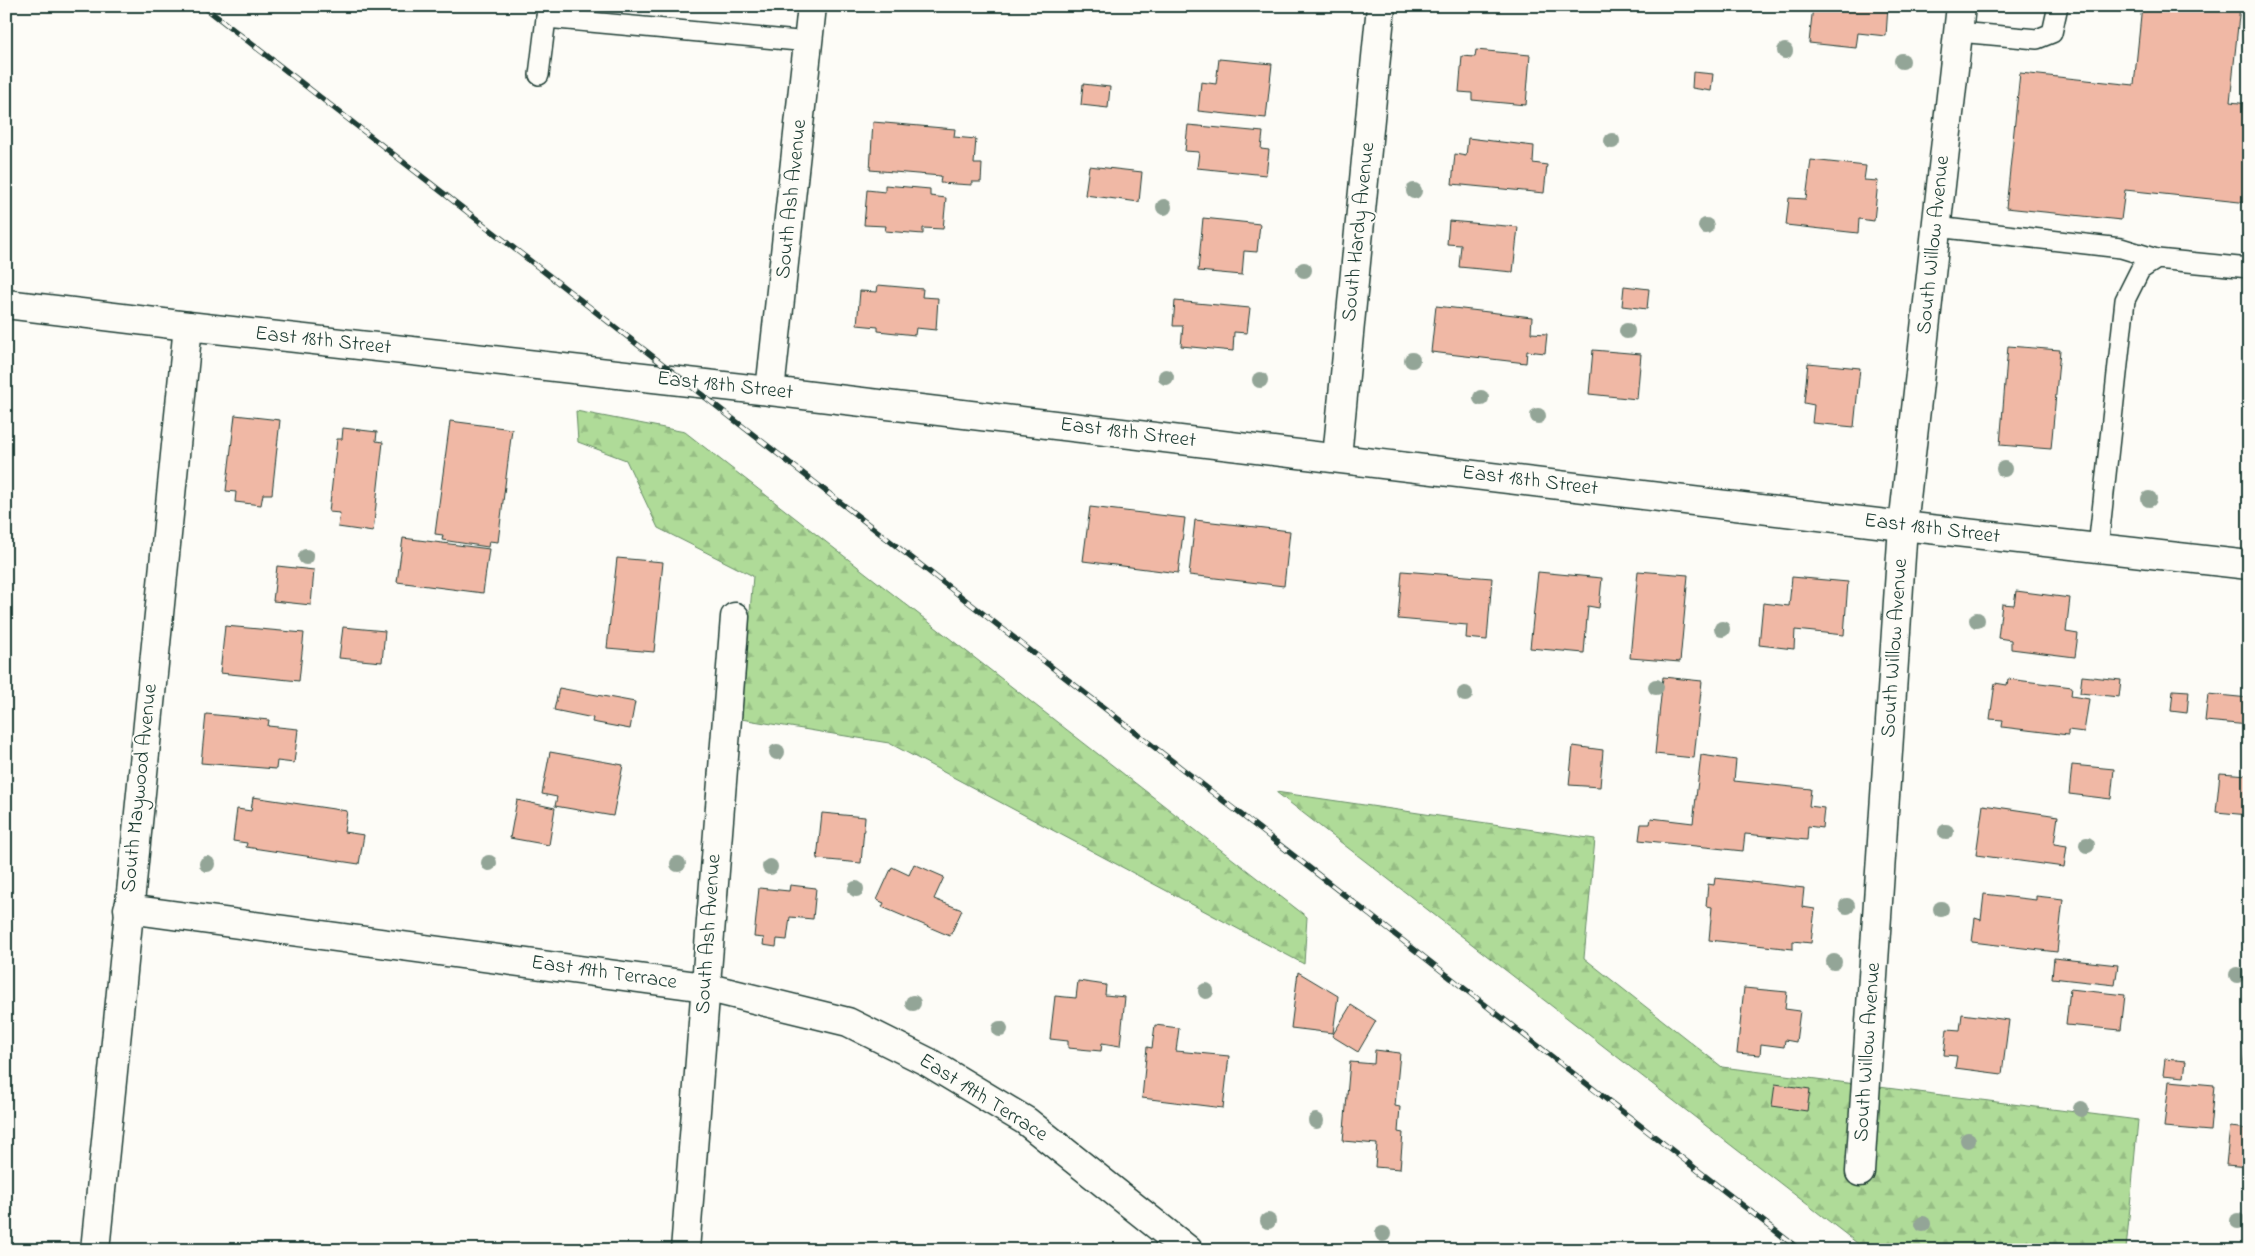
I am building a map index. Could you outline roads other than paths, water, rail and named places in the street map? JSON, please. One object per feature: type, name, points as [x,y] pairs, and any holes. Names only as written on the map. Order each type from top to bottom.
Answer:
[{"type":"street","name":"South Ash Avenue","points":[[770,391],[812,6]]},
{"type":"street","name":"South Hardy Avenue","points":[[1337,458],[1381,6]]},
{"type":"street","name":"South Willow Avenue","points":[[1860,1172],[1903,526],[1960,19]]},
{"type":"street","name":"East 18th Street","points":[[6,304],[770,391],[1903,526],[2249,565]]},
{"type":"street","name":"South Maywood Avenue","points":[[95,1250],[188,326]]},
{"type":"street","name":"South Ash Avenue","points":[[686,1250],[735,618]]},
{"type":"street","name":"East 19th Terrace","points":[[128,909],[705,987],[848,1022],[928,1062],[1026,1121],[1188,1250]]},
{"type":"lane","points":[[1960,19],[2037,38],[2052,33],[2058,6]]},
{"type":"lane","points":[[539,75],[546,12],[809,42]]},
{"type":"lane","points":[[1936,226],[2121,248],[2157,259],[2249,268]]},
{"type":"lane","points":[[2098,548],[2125,300],[2140,270],[2157,259]]},
{"type":"railway","points":[[203,6],[1800,1250]]}]
